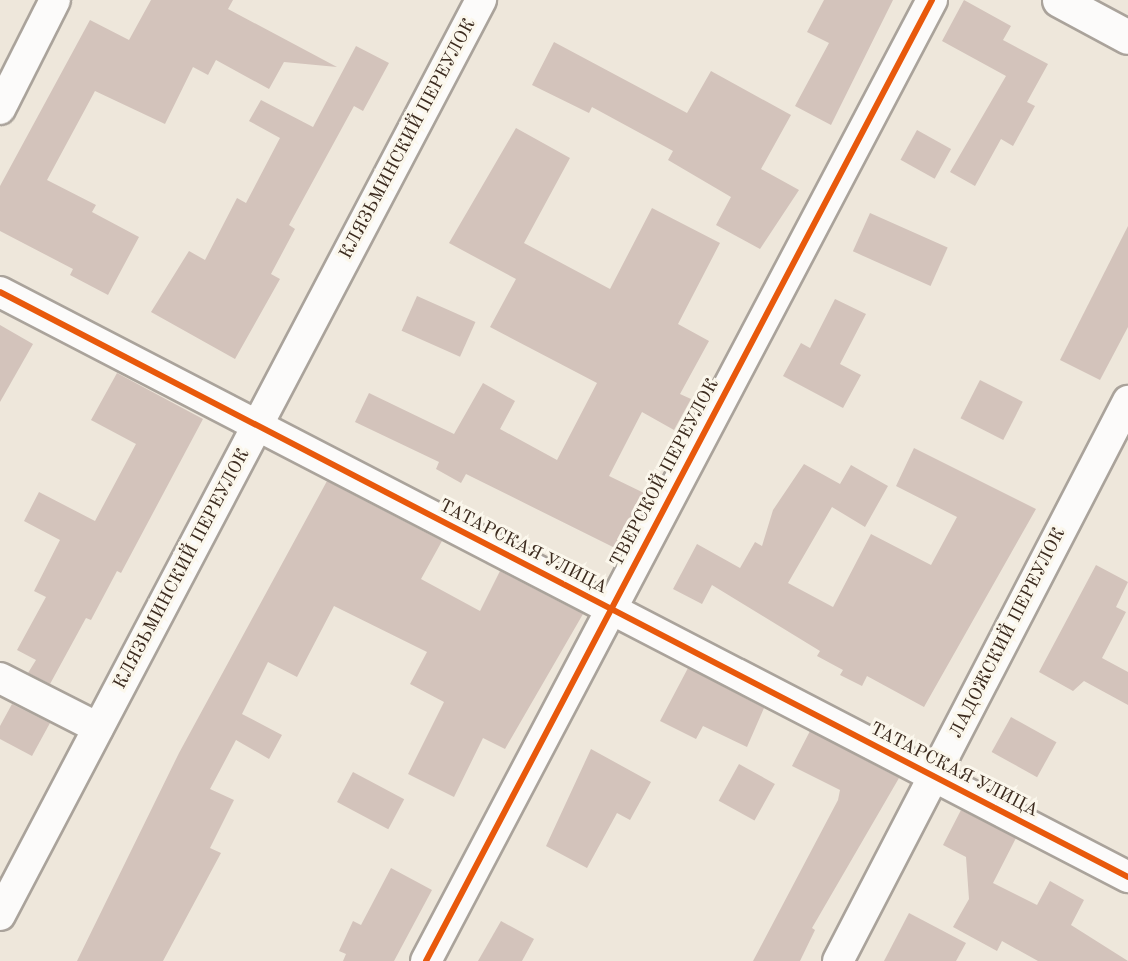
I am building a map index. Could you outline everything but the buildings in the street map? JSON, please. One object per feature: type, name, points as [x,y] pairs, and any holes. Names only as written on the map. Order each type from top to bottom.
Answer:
[{"type":"main road","points":[[1059,0],[1128,37]]},
{"type":"street","points":[[0,109],[55,0]]},
{"type":"street","name":"КЛЯЗЬМИНСКИЙ ПЕРЕУЛОК","points":[[0,915],[481,0]]},
{"type":"street","name":"ТВЕРСКОЙ ПЕРЕУЛОК","points":[[426,961],[932,0]]},
{"type":"street","name":"ТАТАРСКАЯ УЛИЦА","points":[[0,292],[1128,877]]},
{"type":"street","name":"ЛАДОЖСКИЙ ПЕРЕУЛОК","points":[[838,961],[1128,401]]},
{"type":"street","points":[[0,678],[98,728]]},
{"type":"cycle path","points":[[426,961],[932,0]]},
{"type":"cycle path","points":[[0,292],[1128,877]]}]
